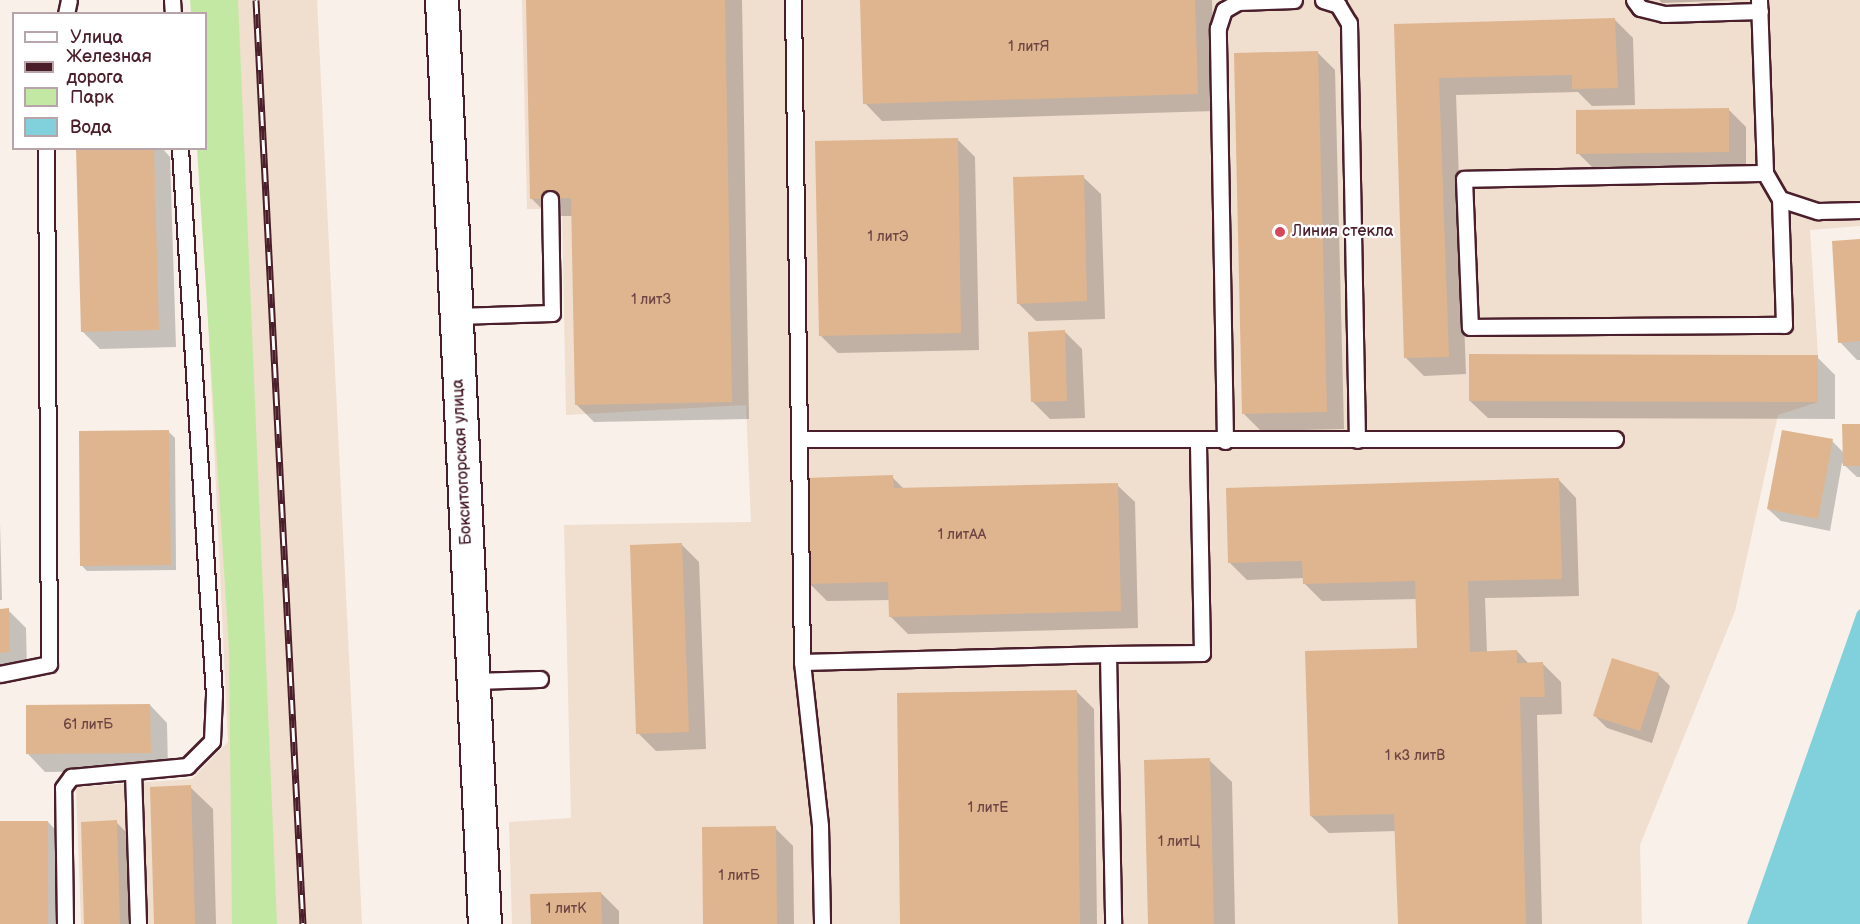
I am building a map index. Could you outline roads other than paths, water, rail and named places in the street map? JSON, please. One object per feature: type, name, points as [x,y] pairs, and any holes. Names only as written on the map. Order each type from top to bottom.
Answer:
[{"type":"street","name":"Бокситогорская улица","points":[[442,0],[484,924]]},
{"type":"lane","points":[[793,0],[802,662],[820,826],[822,924]]},
{"type":"lane","points":[[1225,441],[1218,28],[1224,10],[1238,2],[1294,0]]},
{"type":"lane","points":[[1323,0],[1338,5],[1349,23],[1357,440]]},
{"type":"lane","points":[[1634,0],[1640,8],[1664,14],[1760,5],[1765,173],[1780,199],[1784,325],[1470,327],[1464,178],[1765,173]]},
{"type":"lane","points":[[0,674],[49,664],[46,150]]},
{"type":"lane","points":[[65,924],[63,788],[71,777],[187,766],[212,741],[214,695],[180,150]]},
{"type":"lane","points":[[456,316],[552,313],[550,199]]},
{"type":"lane","points":[[1780,199],[1818,211],[1860,210]]},
{"type":"lane","points":[[800,439],[1198,441],[1615,439]]},
{"type":"lane","points":[[802,662],[1202,653],[1198,441]]},
{"type":"lane","points":[[1108,654],[1113,924]]},
{"type":"lane","points":[[473,681],[540,679]]},
{"type":"lane","points":[[133,772],[138,924]]},
{"type":"water","points":[[1860,609],[1860,924],[1747,924],[1857,612]]},
{"type":"railway","points":[[256,0],[303,924]]},
{"type":"place","name":"Линия стекла","points":[[1280,232]]}]
